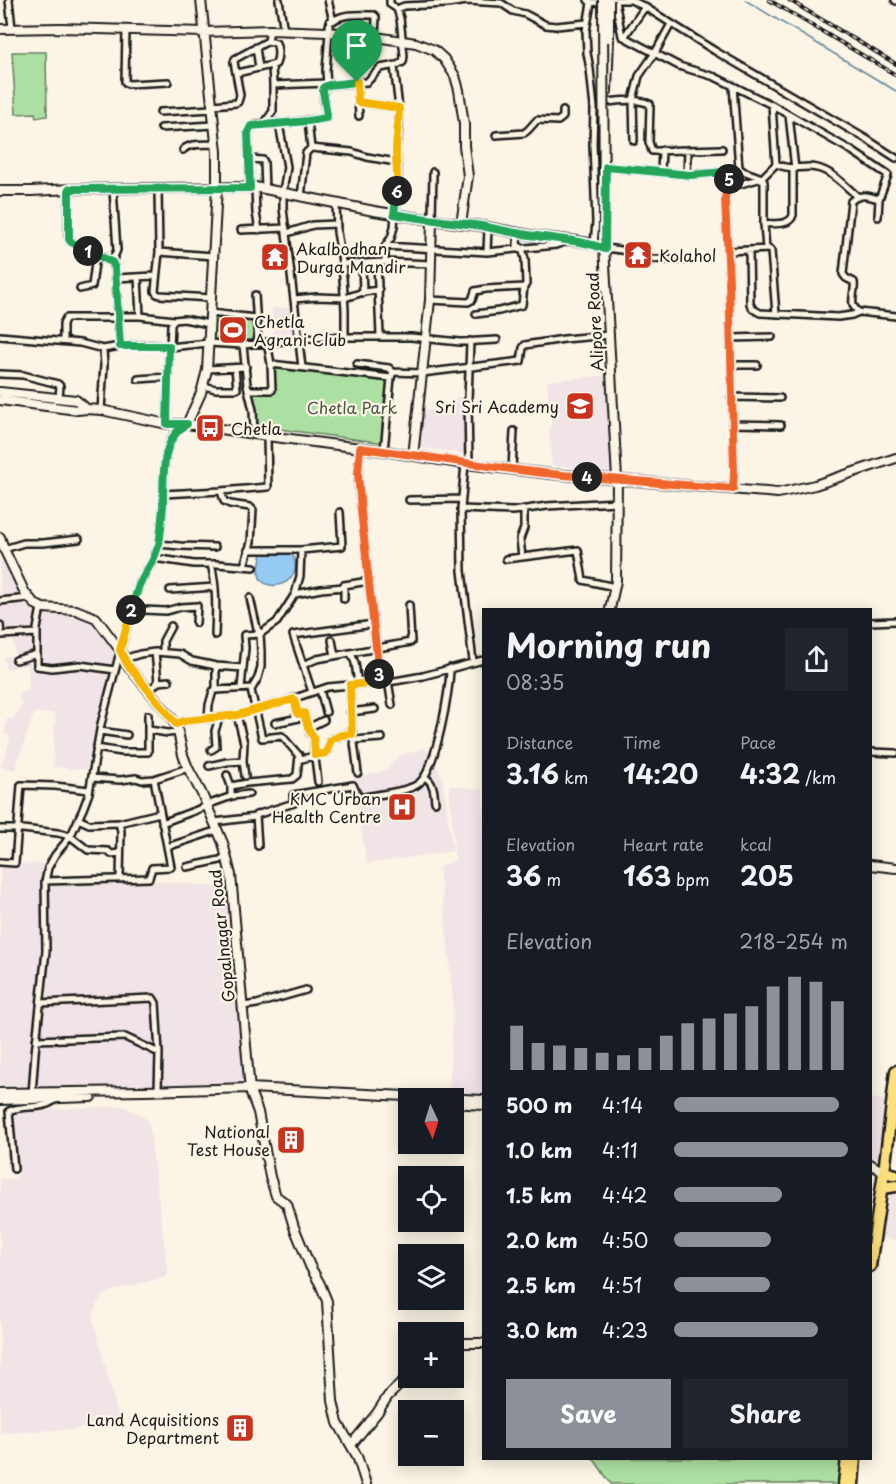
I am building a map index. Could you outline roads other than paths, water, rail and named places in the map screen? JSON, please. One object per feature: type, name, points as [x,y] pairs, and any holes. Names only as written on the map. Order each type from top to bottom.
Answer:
[{"type":"highway","points":[[872,1243],[882,1188],[896,1071]]},
{"type":"highway","points":[[884,1172],[896,1175]]},
{"type":"highway","points":[[882,1188],[896,1186]]},
{"type":"highway","points":[[844,1484],[847,1460]]},
{"type":"highway","points":[[853,1484],[855,1460]]},
{"type":"main road","points":[[187,424],[201,393],[207,369],[217,187],[216,144],[201,0]]},
{"type":"main road","name":"Alipore Road","points":[[603,0],[605,245],[617,479],[616,581],[610,608]]},
{"type":"main road","name":"Alipore Road","points":[[605,245],[609,0]]},
{"type":"main road","points":[[0,29],[126,29],[204,32],[270,30],[403,41],[434,50],[444,59],[455,76],[459,90],[468,176],[461,224]]},
{"type":"main road","points":[[0,191],[217,187],[265,189],[394,214],[605,245]]},
{"type":"main road","points":[[413,456],[430,300],[432,220]]},
{"type":"main road","points":[[0,392],[76,400],[87,409]]},
{"type":"main road","points":[[0,400],[77,410],[101,410],[167,424],[187,424],[551,474],[783,493],[829,481],[896,458]]},
{"type":"main road","points":[[0,537],[25,593],[41,607]]},
{"type":"main road","name":"Gopalnagar Road","points":[[41,607],[76,610],[96,618],[120,650],[127,664],[177,728],[188,768],[224,843],[231,875],[250,1090],[258,1112],[270,1177],[276,1196],[287,1204],[310,1266],[321,1284],[327,1301],[333,1401],[338,1423],[357,1456],[366,1484]]},
{"type":"main road","points":[[872,866],[896,868]]},
{"type":"main road","points":[[0,1093],[250,1090],[482,1100]]},
{"type":"main road","points":[[0,1100],[35,1094],[57,1098],[250,1090],[398,1099]]},
{"type":"main road","points":[[464,1104],[482,1105]]},
{"type":"main road","points":[[872,1165],[884,1172]]},
{"type":"main road","points":[[464,1342],[482,1343]]},
{"type":"main road","points":[[349,1442],[398,1386]]},
{"type":"street","points":[[9,0],[12,28]]},
{"type":"street","points":[[279,0],[284,31]]},
{"type":"street","points":[[328,0],[333,21]]},
{"type":"street","points":[[273,85],[367,82],[380,68],[403,62],[403,41],[397,9],[390,4],[390,0]]},
{"type":"street","points":[[594,244],[596,222],[594,108],[590,63],[586,53],[589,1],[631,0],[645,7],[896,159]]},
{"type":"street","points":[[397,9],[404,6],[467,1],[501,2],[513,11],[525,14],[546,25],[587,23]]},
{"type":"street","points":[[615,1],[622,36],[679,66],[716,77],[772,105],[852,151],[888,175],[879,199],[878,217]]},
{"type":"street","points":[[624,37],[645,7]]},
{"type":"street","points":[[327,125],[323,91],[327,84],[330,21],[345,15],[374,15],[376,17],[375,38]]},
{"type":"street","points":[[634,141],[633,100],[639,76],[671,24]]},
{"type":"street","points":[[126,29],[125,82],[128,84],[168,82]]},
{"type":"street","points":[[268,41],[270,30]]},
{"type":"street","points":[[160,112],[238,102],[240,95],[234,62],[236,58],[268,41],[276,43],[278,48],[276,63],[237,73]]},
{"type":"street","points":[[256,47],[259,68]]},
{"type":"street","points":[[264,124],[273,111],[272,65]]},
{"type":"street","points":[[385,262],[385,246],[391,238],[394,227],[397,186],[399,108],[394,66]]},
{"type":"street","points":[[357,82],[359,116]]},
{"type":"street","points":[[733,86],[737,170],[727,182],[726,188],[733,489]]},
{"type":"street","points":[[606,102],[633,100],[650,104],[649,142],[652,151],[722,149]]},
{"type":"street","points":[[358,102],[399,108]]},
{"type":"street","points":[[772,105],[776,164]]},
{"type":"street","points":[[496,135],[524,133],[537,120],[558,121],[563,117],[563,111]]},
{"type":"street","points":[[764,224],[792,220],[794,169],[789,115]]},
{"type":"street","points":[[259,230],[249,159],[248,132],[251,126],[326,118]]},
{"type":"street","points":[[301,197],[306,153],[310,148],[308,121]]},
{"type":"street","points":[[279,124],[287,167],[283,208],[302,367]]},
{"type":"street","points":[[161,128],[214,125]]},
{"type":"street","points":[[183,150],[185,146],[216,144]]},
{"type":"street","points":[[310,148],[352,152],[368,158],[396,162]]},
{"type":"street","points":[[661,172],[662,150]]},
{"type":"street","points":[[687,174],[688,150]]},
{"type":"street","points":[[249,159],[263,160],[265,189]]},
{"type":"street","points":[[776,164],[794,169],[818,168],[832,174],[856,196]]},
{"type":"street","points":[[726,188],[762,177],[776,164]]},
{"type":"street","points":[[606,167],[687,174],[737,170],[762,177]]},
{"type":"street","points":[[432,220],[433,172]]},
{"type":"street","points":[[762,177],[766,249]]},
{"type":"street","points":[[69,189],[69,239],[112,262],[115,268],[120,346]]},
{"type":"street","points":[[112,262],[117,250],[113,189]]},
{"type":"street","points":[[158,189],[159,252],[154,286],[157,294],[211,298]]},
{"type":"street","points":[[859,312],[852,304],[854,282],[843,274],[850,201],[856,196],[879,199]]},
{"type":"street","points":[[336,203],[345,298],[345,337]]},
{"type":"street","points":[[241,230],[287,230],[337,224]]},
{"type":"street","points":[[487,252],[488,228]]},
{"type":"street","points":[[476,314],[522,305],[526,284],[522,248],[517,245],[518,233]]},
{"type":"street","points":[[385,246],[487,252],[556,244],[568,240]]},
{"type":"street","points":[[605,245],[637,252],[650,259],[686,260]]},
{"type":"street","points":[[728,251],[766,249],[771,251],[776,314]]},
{"type":"street","points":[[749,251],[750,304],[760,313],[838,317],[859,312],[896,316]]},
{"type":"street","points":[[159,252],[213,256]]},
{"type":"street","points":[[80,289],[93,286],[96,255]]},
{"type":"street","points":[[342,264],[385,262],[431,264]]},
{"type":"street","points":[[362,263],[363,292]]},
{"type":"street","points":[[377,263],[380,336]]},
{"type":"street","points":[[115,278],[155,276]]},
{"type":"street","points":[[138,277],[140,316]]},
{"type":"street","points":[[430,300],[468,302],[472,300],[475,291],[524,287]]},
{"type":"street","points":[[294,299],[345,298],[379,290]]},
{"type":"street","points":[[255,295],[258,343]]},
{"type":"street","points":[[210,314],[256,318]]},
{"type":"street","points":[[63,340],[63,324],[66,318],[140,316],[184,319],[209,324]]},
{"type":"street","points":[[167,424],[169,346],[171,325],[174,320]]},
{"type":"street","points":[[271,364],[392,375],[422,374],[521,361],[522,348],[525,345],[609,335]]},
{"type":"street","points":[[0,336],[63,340],[103,350],[120,346],[208,343],[243,345],[299,339],[380,336],[442,341],[497,340]]},
{"type":"street","points":[[730,339],[771,337]]},
{"type":"street","points":[[470,341],[467,464],[461,509],[462,571],[472,661]]},
{"type":"street","points":[[248,390],[272,390],[267,342]]},
{"type":"street","points":[[243,345],[248,390],[253,410],[254,434]]},
{"type":"street","points":[[101,410],[103,350]]},
{"type":"street","points":[[357,364],[389,368],[392,375],[384,451]]},
{"type":"street","points":[[731,364],[757,365]]},
{"type":"street","points":[[207,369],[246,367]]},
{"type":"street","points":[[203,386],[237,389],[236,368]]},
{"type":"street","points":[[0,374],[23,375],[58,384],[60,386],[59,398]]},
{"type":"street","points":[[138,379],[168,377]]},
{"type":"street","points":[[731,396],[780,398]]},
{"type":"street","points":[[35,1094],[36,1040],[46,951],[45,881],[48,868],[70,836],[89,790],[96,748],[120,650],[139,585],[159,544],[166,455],[173,436],[187,424]]},
{"type":"street","points":[[732,424],[781,424]]},
{"type":"street","points":[[512,469],[514,431]]},
{"type":"street","points":[[163,494],[268,487],[267,436]]},
{"type":"street","points":[[360,448],[358,481],[380,682]]},
{"type":"street","points":[[221,491],[224,501],[250,507],[253,510],[251,542],[244,566]]},
{"type":"street","points":[[409,500],[462,499]]},
{"type":"street","points":[[461,509],[513,511],[547,506],[617,502]]},
{"type":"street","points":[[522,557],[520,539],[524,528],[524,509]]},
{"type":"street","points":[[248,550],[301,550],[342,546],[340,512]]},
{"type":"street","points":[[4,549],[24,543],[79,539]]},
{"type":"street","points":[[159,544],[215,547]]},
{"type":"street","points":[[241,688],[244,635],[260,634],[277,621],[295,594],[300,576],[301,550]]},
{"type":"street","points":[[506,560],[578,550],[583,580],[615,587]]},
{"type":"street","points":[[154,558],[194,564],[254,567]]},
{"type":"street","points":[[211,564],[215,588],[215,635]]},
{"type":"street","points":[[295,594],[369,581]]},
{"type":"street","points":[[344,587],[344,599]]},
{"type":"street","points":[[170,590],[215,588]]},
{"type":"street","points":[[0,601],[29,598]]},
{"type":"street","points":[[250,598],[260,634],[261,667],[252,688],[262,738],[282,736],[302,759],[326,753],[331,740],[341,735],[382,738]]},
{"type":"street","points":[[303,665],[317,659],[411,642],[409,605]]},
{"type":"street","points":[[132,608],[166,611],[197,606],[196,623]]},
{"type":"street","points":[[41,607],[37,633],[37,666],[52,668],[80,665],[115,670]]},
{"type":"street","points":[[872,622],[896,621]]},
{"type":"street","points":[[312,692],[293,635],[374,624]]},
{"type":"street","points":[[0,625],[1,635],[37,633]]},
{"type":"street","points":[[163,652],[163,641],[171,626]]},
{"type":"street","points":[[332,640],[335,656]]},
{"type":"street","points":[[124,659],[155,651],[180,654],[192,661],[216,666],[243,668]]},
{"type":"street","points":[[155,651],[158,682]]},
{"type":"street","points":[[351,653],[358,684]]},
{"type":"street","points":[[16,660],[37,654]]},
{"type":"street","points":[[149,730],[168,733],[184,721],[237,715],[328,687],[423,676],[482,660]]},
{"type":"street","points":[[216,666],[216,690]]},
{"type":"street","points":[[167,847],[216,826],[255,817],[294,803],[293,795],[353,785],[359,798],[417,786],[425,777],[437,741],[445,710],[450,668]]},
{"type":"street","points":[[149,691],[158,682],[169,681]]},
{"type":"street","points":[[388,681],[392,705]]},
{"type":"street","points":[[350,685],[358,773]]},
{"type":"street","points":[[208,719],[213,691],[252,688]]},
{"type":"street","points":[[320,690],[326,712]]},
{"type":"street","points":[[275,723],[299,718],[294,699]]},
{"type":"street","points":[[351,712],[375,709]]},
{"type":"street","points":[[298,714],[304,713],[308,728],[314,738],[318,782]]},
{"type":"street","points":[[96,748],[122,752],[148,752],[148,715]]},
{"type":"street","points":[[237,715],[244,743],[245,776]]},
{"type":"street","points":[[211,750],[216,747],[215,731],[219,718]]},
{"type":"street","points":[[308,728],[324,720]]},
{"type":"street","points":[[100,731],[127,735]]},
{"type":"street","points":[[872,753],[896,753]]},
{"type":"street","points":[[231,786],[292,779],[297,775],[299,755]]},
{"type":"street","points":[[208,766],[243,761]]},
{"type":"street","points":[[92,778],[154,779],[188,768]]},
{"type":"street","points":[[227,775],[231,786],[231,796]]},
{"type":"street","points":[[425,777],[433,786],[435,802]]},
{"type":"street","points":[[45,881],[149,878],[152,868],[171,867],[154,779]]},
{"type":"street","points":[[0,862],[15,863],[21,785],[89,790]]},
{"type":"street","points":[[162,823],[231,796],[249,794]]},
{"type":"street","points":[[78,819],[88,824],[119,824],[160,813]]},
{"type":"street","points":[[255,817],[258,846]]},
{"type":"street","points":[[119,824],[121,831],[120,879]]},
{"type":"street","points":[[0,829],[58,833],[70,836],[88,850],[108,851],[111,854],[120,853]]},
{"type":"street","points":[[187,867],[220,860],[226,856]]},
{"type":"street","points":[[243,1006],[306,990]]},
{"type":"street","points":[[40,1003],[153,998],[156,1003],[159,1053],[158,1091]]},
{"type":"street","points":[[36,1040],[125,1037],[159,1053]]},
{"type":"street","points":[[14,1169],[9,1111],[15,1108],[51,1103],[57,1098]]},
{"type":"water","points":[[270,551],[283,551],[293,556],[294,573],[284,583],[270,585],[264,583],[260,578],[262,554]]},
{"type":"waterway","points":[[745,0],[896,91]]},
{"type":"railway","points":[[769,0],[896,75]]},
{"type":"railway","points":[[789,0],[896,64]]},
{"type":"place","name":"Kolahol","points":[[638,255]]},
{"type":"place","name":"Akalbodhan Durga Mandir","points":[[275,257]]},
{"type":"place","name":"Chetla Agrani Club","points":[[233,330]]},
{"type":"place","name":"Sri Sri Academy","points":[[580,406]]},
{"type":"place","name":"Chetla","points":[[210,428]]},
{"type":"place","name":"KMC Urban Health Centre","points":[[402,807]]},
{"type":"place","name":"National Test House","points":[[291,1140]]},
{"type":"place","name":"Land Acquisitions Department","points":[[240,1428]]},
{"type":"park label","name":"Chetla Park","points":[[352,407]]}]
